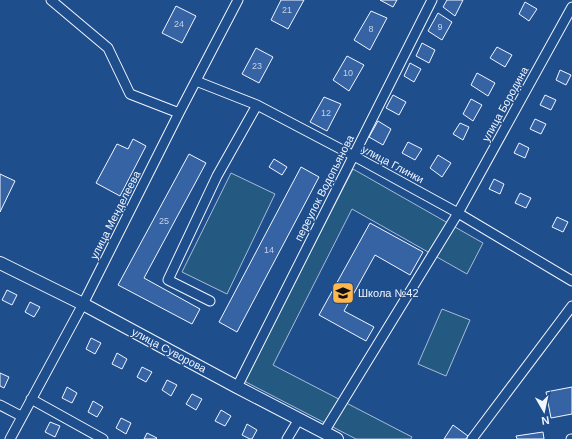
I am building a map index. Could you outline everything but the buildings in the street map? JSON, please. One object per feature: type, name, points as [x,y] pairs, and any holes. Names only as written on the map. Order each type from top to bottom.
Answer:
[{"type":"street","points":[[51,0],[108,48],[130,94],[179,114]]},
{"type":"street","name":"улица Менделеева","points":[[10,439],[21,416],[83,304],[238,0]]},
{"type":"street","name":"переулок Водопьянова","points":[[237,387],[432,0]]},
{"type":"street","name":"улица Бородина","points":[[324,432],[458,213],[572,7]]},
{"type":"street","name":"улица Глинки","points":[[196,81],[257,105],[354,156],[458,213],[572,281]]},
{"type":"street","points":[[210,301],[168,280],[217,176],[257,105]]},
{"type":"street","name":"улица Суворова","points":[[0,263],[83,304],[337,439]]},
{"type":"street","points":[[472,439],[572,306]]},
{"type":"street","points":[[31,399],[103,439]]},
{"type":"street","points":[[0,404],[21,416]]},
{"type":"street","points":[[287,439],[299,420]]},
{"type":"shaded area","points":[[353,169],[483,243],[467,274],[352,209],[273,365],[412,437],[411,439],[356,439],[244,381]]},
{"type":"shaded area","points":[[231,173],[275,194],[227,294],[182,272]]},
{"type":"shaded area","points":[[442,309],[470,320],[446,376],[418,364]]},
{"type":"place","name":"Школа №42","points":[[343,293]]}]
